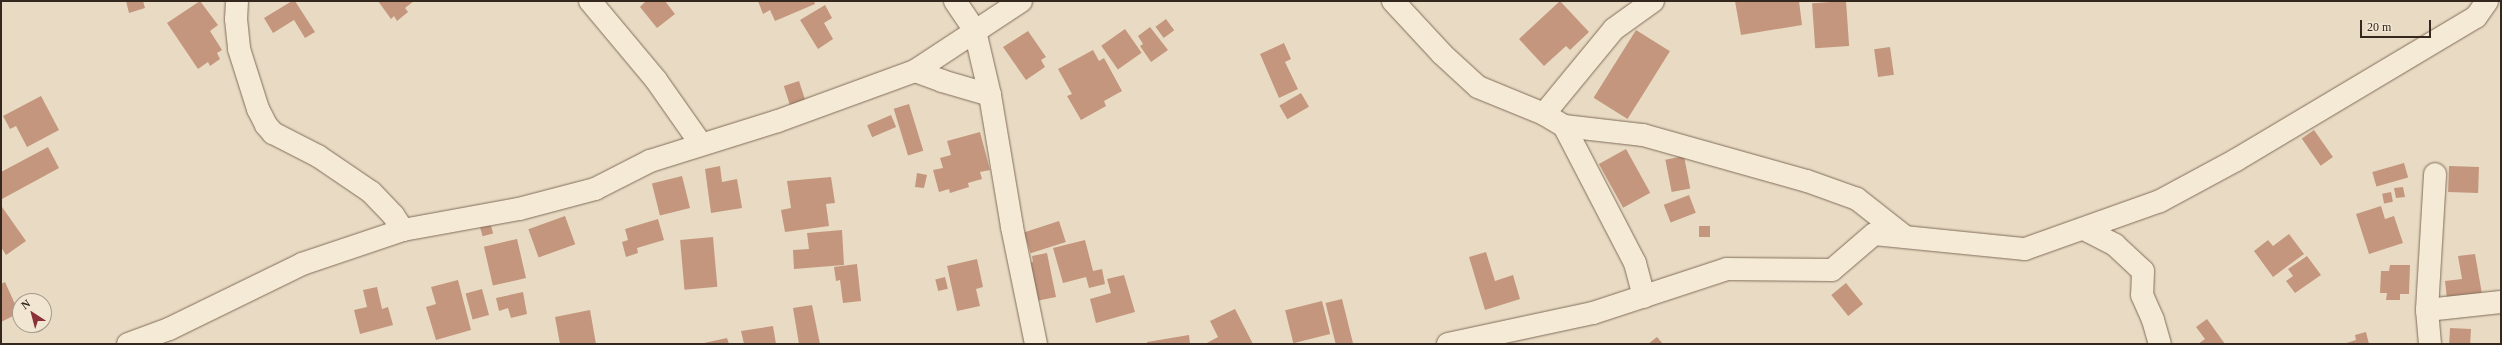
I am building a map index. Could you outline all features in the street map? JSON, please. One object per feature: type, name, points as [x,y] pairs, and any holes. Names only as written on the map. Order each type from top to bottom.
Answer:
[{"type":"street","points":[[237,1],[236,19],[239,49],[258,109],[266,125],[273,133],[318,156],[371,192],[393,214],[403,230]]},
{"type":"street","points":[[590,1],[656,80],[701,144]]},
{"type":"street","points":[[955,1],[975,31],[990,95],[1012,227],[1036,344]]},
{"type":"street","points":[[128,344],[170,329],[302,264],[403,230],[519,209],[595,189],[650,161],[778,120],[915,71],[1021,1]]},
{"type":"street","points":[[1393,1],[1442,54],[1478,87],[1544,114],[1564,126],[1643,135],[1807,181],[1857,199],[1904,236]]},
{"type":"street","points":[[1544,114],[1614,29],[1653,1]]},
{"type":"street","points":[[1448,344],[1593,313],[1727,269],[1832,270],[1874,234],[2025,249],[2160,201],[2236,160],[2476,18],[2487,1]]},
{"type":"street","points":[[915,71],[942,81],[990,95]]},
{"type":"street","points":[[1564,126],[1636,263],[1644,297]]},
{"type":"street","points":[[2430,344],[2426,310],[2435,174]]},
{"type":"street","points":[[2084,229],[2115,245],[2143,271],[2142,295],[2154,320],[2160,344]]},
{"type":"street","points":[[2426,310],[2501,302]]},
{"type":"building","points":[[126,1],[143,1],[145,8],[129,13]]},
{"type":"building","points":[[200,1],[218,25],[210,31],[222,50],[217,53],[220,59],[210,66],[208,62],[198,69],[167,23]]},
{"type":"building","points":[[292,1],[295,1],[315,32],[305,38],[294,20],[273,33],[264,18]]},
{"type":"building","points":[[378,1],[414,1],[405,8],[408,12],[397,21],[394,16],[391,19]]},
{"type":"building","points":[[646,1],[665,1],[675,14],[657,28],[640,7]]},
{"type":"building","points":[[758,1],[814,1],[815,4],[775,21],[770,10],[763,14]]},
{"type":"building","points":[[1560,1],[1589,32],[1570,50],[1566,46],[1544,66],[1519,39]]},
{"type":"building","points":[[1735,1],[1799,1],[1802,25],[1741,35]]},
{"type":"building","points":[[1846,1],[1849,46],[1815,48],[1812,3]]},
{"type":"building","points":[[825,5],[832,18],[824,23],[833,39],[818,49],[800,20]]},
{"type":"building","points":[[1166,19],[1174,30],[1164,38],[1155,27]]},
{"type":"building","points":[[1150,27],[1168,50],[1151,62],[1140,46],[1143,44],[1138,36]]},
{"type":"building","points":[[1125,29],[1142,53],[1118,69],[1101,46]]},
{"type":"building","points":[[1636,30],[1670,51],[1628,119],[1594,98]]},
{"type":"building","points":[[1028,31],[1046,57],[1041,60],[1045,67],[1026,80],[1003,47]]},
{"type":"building","points":[[1284,43],[1291,59],[1285,62],[1298,89],[1279,98],[1260,54]]},
{"type":"building","points":[[1890,47],[1894,75],[1878,77],[1874,49]]},
{"type":"building","points":[[1093,50],[1099,61],[1104,58],[1122,91],[1104,101],[1106,106],[1081,120],[1067,96],[1072,94],[1058,69]]},
{"type":"building","points":[[799,81],[805,100],[790,105],[784,86]]},
{"type":"building","points":[[1301,93],[1309,107],[1287,119],[1279,106]]},
{"type":"building","points":[[41,96],[59,130],[27,147],[16,126],[10,129],[3,116]]},
{"type":"building","points":[[909,104],[923,151],[908,156],[894,109]]},
{"type":"building","points":[[891,115],[896,127],[872,137],[867,125]]},
{"type":"building","points":[[2314,130],[2333,157],[2321,166],[2302,139]]},
{"type":"building","points":[[980,132],[990,170],[980,172],[982,179],[968,183],[969,187],[950,193],[949,189],[939,192],[933,170],[943,168],[940,158],[951,155],[947,141]]},
{"type":"building","points":[[48,147],[59,168],[2,199],[1,172]]},
{"type":"building","points":[[1626,149],[1650,193],[1623,208],[1599,164]]},
{"type":"building","points":[[1684,156],[1690,188],[1672,192],[1665,160]]},
{"type":"building","points":[[2404,163],[2408,177],[2376,187],[2372,172]]},
{"type":"building","points":[[720,166],[722,182],[737,179],[742,208],[711,213],[705,169]]},
{"type":"building","points":[[2449,166],[2479,167],[2478,193],[2448,192]]},
{"type":"building","points":[[917,173],[927,175],[924,188],[915,187]]},
{"type":"building","points":[[682,176],[690,208],[660,216],[652,183]]},
{"type":"building","points":[[831,177],[835,203],[826,204],[829,226],[785,232],[781,210],[791,208],[787,181]]},
{"type":"building","points":[[2403,187],[2405,197],[2396,198],[2394,188]]},
{"type":"building","points":[[2391,192],[2393,202],[2384,204],[2382,194]]},
{"type":"building","points":[[1689,195],[1696,213],[1671,222],[1664,205]]},
{"type":"building","points":[[2381,206],[2385,219],[2394,216],[2403,243],[2369,254],[2356,214]]},
{"type":"building","points":[[2,207],[26,241],[6,255],[1,247]]},
{"type":"building","points":[[565,216],[575,244],[539,258],[528,229]]},
{"type":"building","points":[[489,218],[493,233],[483,236],[478,221]]},
{"type":"building","points":[[658,219],[664,240],[637,248],[638,253],[626,257],[622,242],[628,240],[625,229]]},
{"type":"building","points":[[1059,221],[1066,242],[1031,253],[1024,232]]},
{"type":"building","points":[[1699,226],[1710,226],[1710,237],[1699,237]]},
{"type":"building","points":[[842,230],[844,265],[794,269],[793,250],[809,249],[807,233]]},
{"type":"building","points":[[2289,234],[2304,254],[2273,277],[2254,251],[2268,240],[2273,246]]},
{"type":"building","points":[[713,237],[717,287],[684,290],[680,240]]},
{"type":"building","points":[[517,239],[526,278],[493,286],[484,247]]},
{"type":"building","points":[[1085,240],[1093,271],[1102,269],[1105,284],[1089,288],[1086,277],[1063,283],[1053,248]]},
{"type":"building","points":[[1486,252],[1495,281],[1513,275],[1520,299],[1485,310],[1469,257]]},
{"type":"building","points":[[1047,253],[1056,297],[1036,301],[1028,263],[1033,262],[1032,256]]},
{"type":"building","points":[[2475,254],[2482,294],[2447,299],[2445,281],[2462,279],[2458,256]]},
{"type":"building","points":[[2307,256],[2321,275],[2295,293],[2286,281],[2293,276],[2288,269]]},
{"type":"building","points":[[977,259],[983,287],[976,289],[980,306],[957,311],[947,266]]},
{"type":"building","points":[[857,264],[861,301],[843,303],[840,280],[836,281],[834,267]]},
{"type":"building","points":[[2390,265],[2410,265],[2409,294],[2400,294],[2400,300],[2386,300],[2387,293],[2380,293],[2381,271],[2389,271]]},
{"type":"building","points":[[1124,275],[1135,312],[1096,323],[1090,299],[1111,293],[1107,279]]},
{"type":"building","points":[[945,277],[948,289],[938,291],[935,279]]},
{"type":"building","points":[[458,280],[471,330],[436,340],[426,307],[436,304],[431,287]]},
{"type":"building","points":[[5,282],[12,298],[12,316],[1,322],[1,284]]},
{"type":"building","points":[[1846,283],[1863,304],[1848,316],[1831,295]]},
{"type":"building","points":[[377,287],[382,309],[388,307],[393,325],[360,334],[354,310],[367,307],[363,290]]},
{"type":"building","points":[[482,289],[489,315],[473,319],[466,293]]},
{"type":"building","points":[[523,292],[527,314],[511,318],[508,308],[499,311],[496,298]]},
{"type":"building","points":[[1342,299],[1353,344],[1336,344],[1326,303]]},
{"type":"building","points":[[1322,301],[1330,334],[1293,343],[1285,310]]},
{"type":"building","points":[[812,305],[820,344],[799,344],[793,308]]},
{"type":"building","points":[[1235,309],[1253,344],[1205,344],[1218,337],[1210,321]]},
{"type":"building","points":[[590,310],[596,344],[560,344],[555,317]]},
{"type":"building","points":[[2207,319],[2225,344],[2198,344],[2205,339],[2196,327]]},
{"type":"building","points":[[773,326],[776,344],[744,344],[741,331]]},
{"type":"building","points":[[2450,328],[2471,329],[2470,344],[2449,344]]},
{"type":"building","points":[[2366,332],[2369,344],[2343,344],[2356,340],[2355,335]]},
{"type":"building","points":[[1189,335],[1190,344],[1147,344],[1147,342]]},
{"type":"building","points":[[1657,337],[1663,344],[1648,344]]},
{"type":"building","points":[[727,338],[729,344],[704,344],[704,343]]}]
